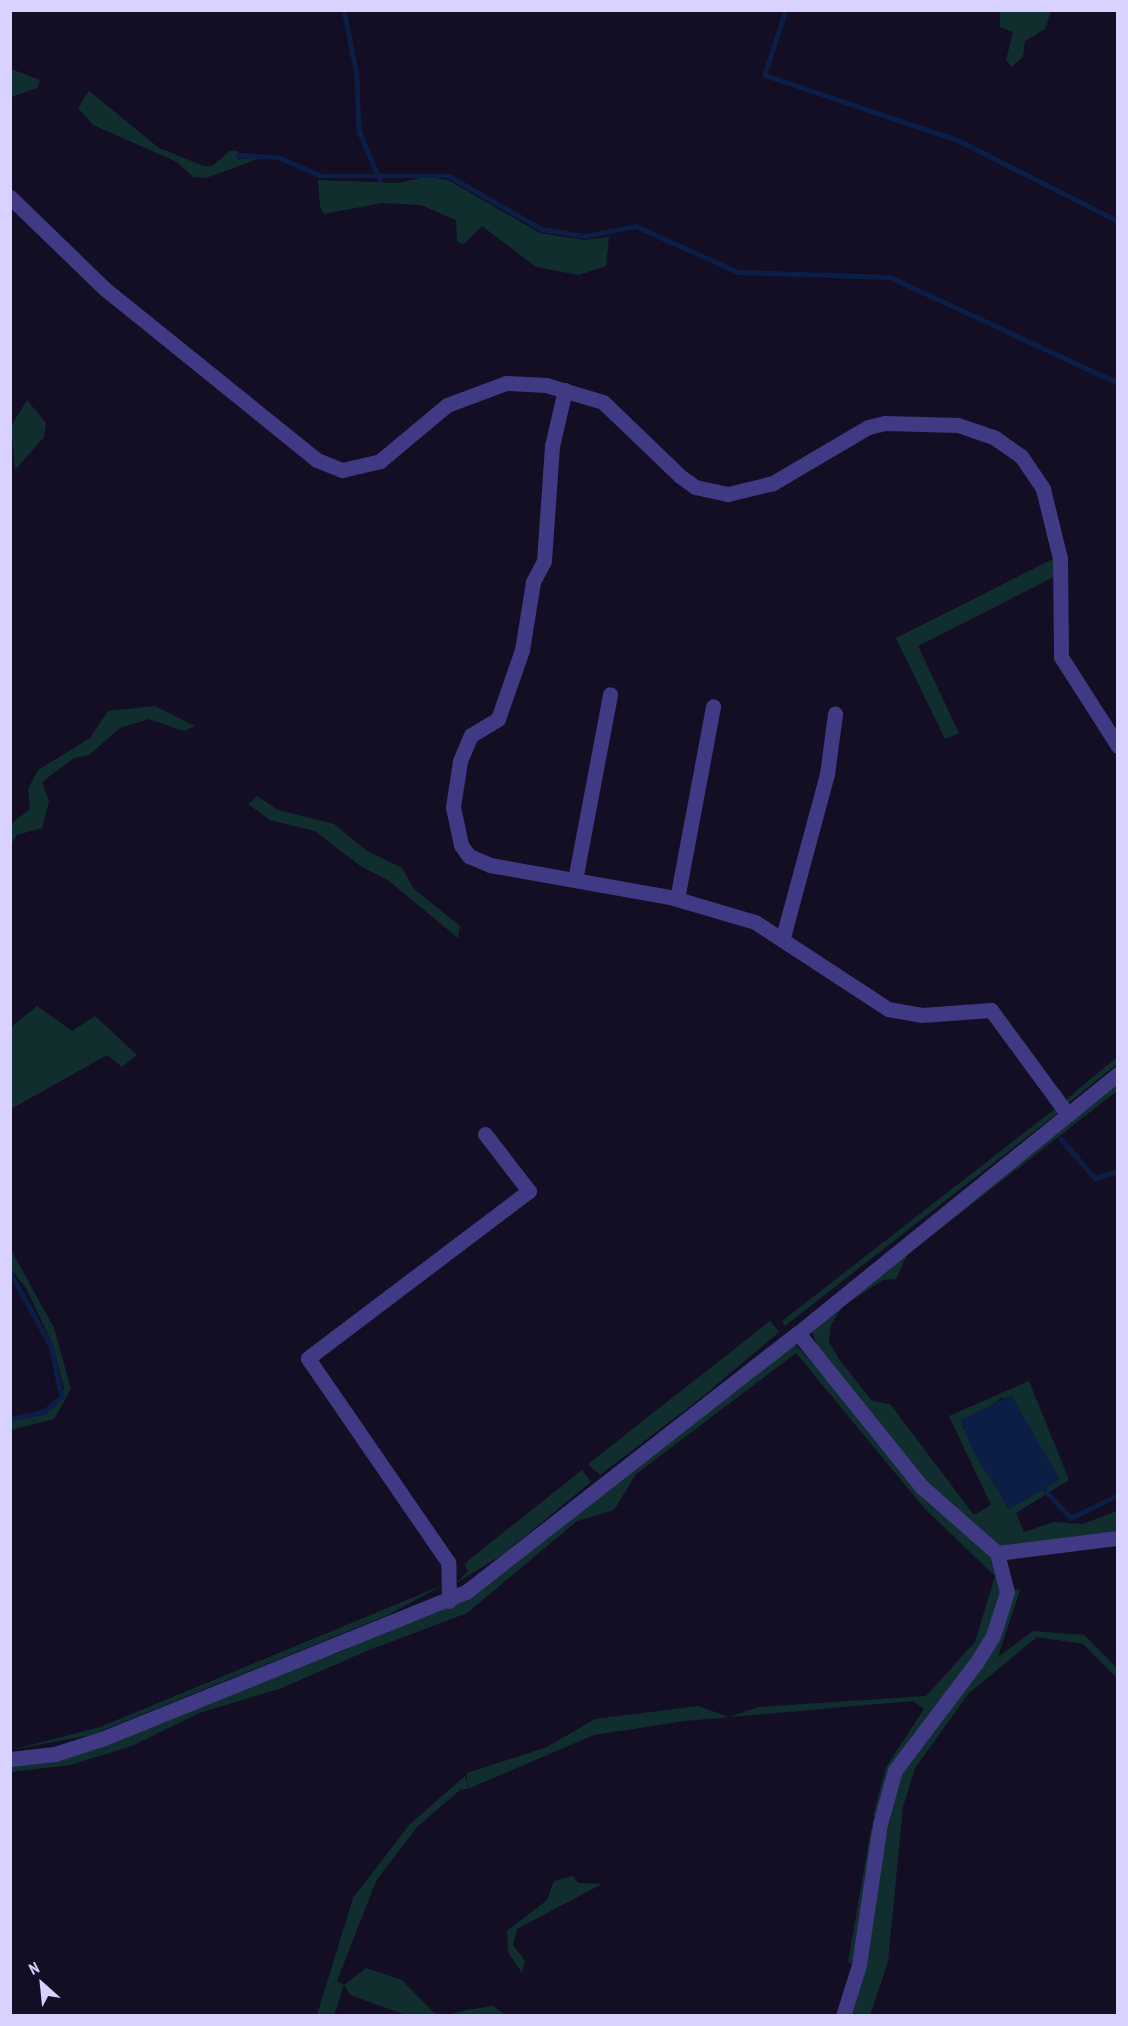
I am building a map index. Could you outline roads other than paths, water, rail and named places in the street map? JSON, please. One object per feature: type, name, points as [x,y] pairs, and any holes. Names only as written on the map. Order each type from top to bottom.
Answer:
[{"type":"street","points":[[10,196],[105,289],[329,466],[366,468],[464,395],[506,383],[565,390],[611,407],[695,487],[728,494],[774,483],[867,427],[885,423],[958,425],[995,438],[1021,456],[1043,489],[1060,558],[1061,657],[1118,746]]},
{"type":"street","points":[[565,390],[552,446],[544,561],[533,582],[522,650],[498,719],[465,745],[453,807],[461,845],[469,856],[490,865],[677,899],[731,913],[783,937],[888,1009],[921,1015],[991,1010],[1068,1114]]},
{"type":"street","points":[[575,880],[610,694]]},
{"type":"street","points":[[677,899],[713,706]]},
{"type":"street","points":[[783,937],[827,774],[835,714]]},
{"type":"street","points":[[10,1759],[55,1754],[104,1738],[449,1601],[482,1583],[798,1333],[1118,1074]]},
{"type":"street","points":[[449,1601],[448,1562],[308,1358],[529,1191],[484,1134]]},
{"type":"street","points":[[798,1333],[922,1486],[997,1553],[1007,1592],[993,1636],[895,1770],[880,1824],[860,1965],[843,2016]]},
{"type":"street","points":[[997,1553],[1118,1538]]},
{"type":"water","points":[[1011,1395],[1060,1479],[1009,1509],[972,1449],[961,1420]]},
{"type":"waterway","points":[[344,10],[357,75],[359,131],[380,180]]},
{"type":"waterway","points":[[786,10],[765,75],[960,141],[1118,221]]},
{"type":"waterway","points":[[238,155],[278,157],[322,176],[449,176],[542,229],[585,236],[636,226],[738,272],[890,277],[1118,383]]},
{"type":"waterway","points":[[1061,1139],[1095,1178],[1118,1171]]},
{"type":"waterway","points":[[10,1272],[51,1346],[62,1397],[44,1412],[10,1420]]},
{"type":"waterway","points":[[1045,1490],[1071,1518],[1118,1495]]}]
